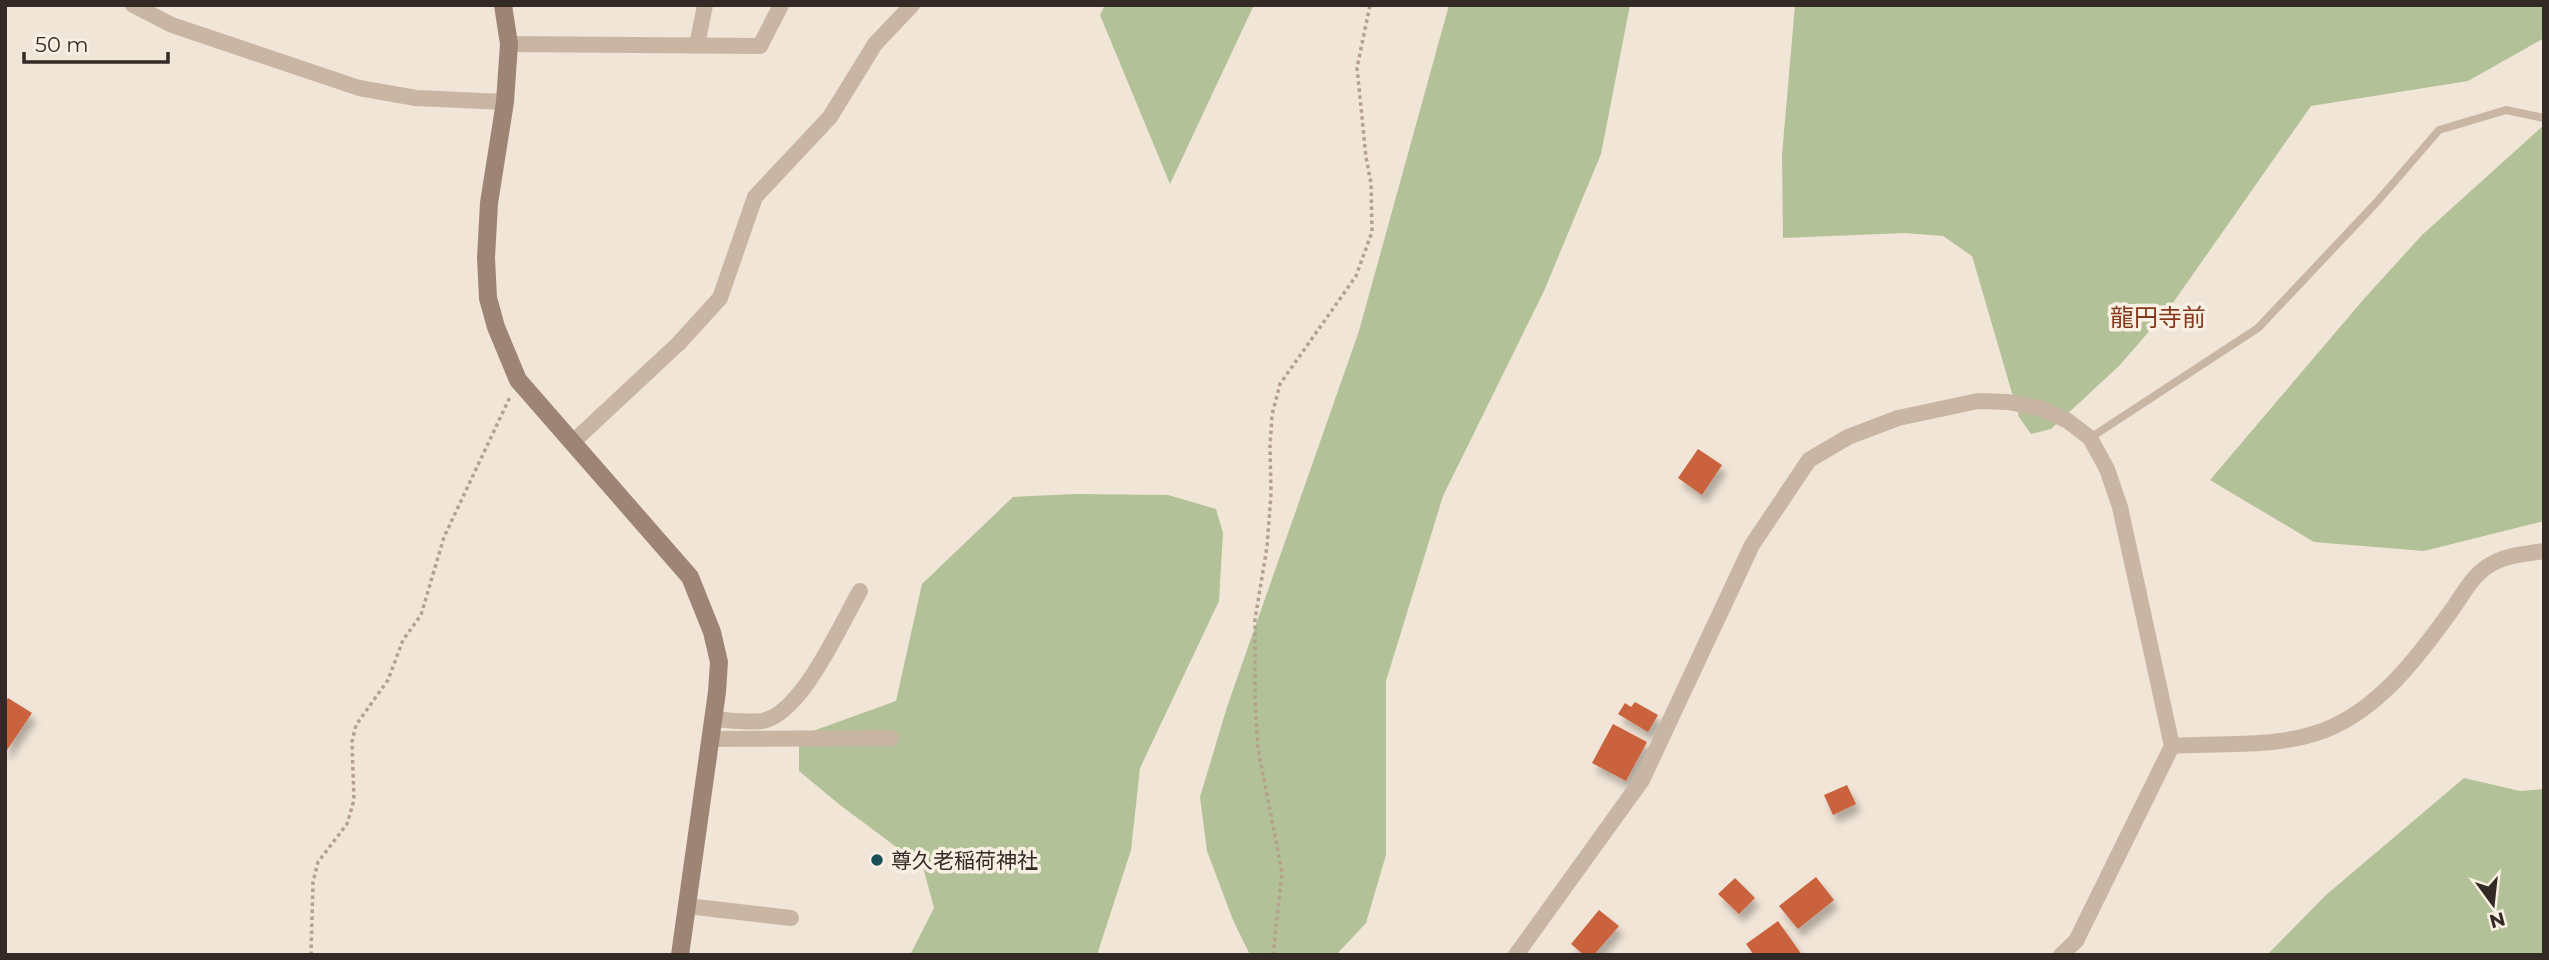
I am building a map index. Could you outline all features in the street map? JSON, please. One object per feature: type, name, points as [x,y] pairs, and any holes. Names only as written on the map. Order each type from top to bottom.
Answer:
[{"type":"street","points":[[133,5],[172,25],[359,88],[416,98],[505,102]]},
{"type":"street","points":[[503,5],[509,44],[505,102],[489,203],[486,271],[488,298],[496,327],[518,380],[690,577],[708,621],[719,662],[714,719],[680,955]]},
{"type":"street","points":[[697,45],[705,5]]},
{"type":"street","points":[[509,44],[760,46],[781,5]]},
{"type":"street","points":[[574,442],[679,343],[720,298],[755,197],[830,117],[875,44],[912,5]]},
{"type":"street","points":[[1516,955],[1642,780],[1752,545],[1809,460],[1848,437],[1898,418],[1978,401],[2008,402],[2040,408],[2068,421],[2090,438],[2107,469],[2120,507],[2172,746],[2076,941],[2061,955]]},
{"type":"street","points":[[2172,746],[2233,746],[2277,742],[2325,731],[2367,708],[2431,639],[2474,578],[2486,566],[2502,558],[2544,551]]},
{"type":"street","points":[[714,719],[762,721],[782,713],[801,694],[860,591]]},
{"type":"street","points":[[711,739],[891,738]]},
{"type":"street","points":[[687,906],[791,919]]},
{"type":"lane","points":[[2090,438],[2258,328],[2376,204],[2439,130],[2506,110],[2544,118]]},
{"type":"path","points":[[1273,955],[1282,872],[1258,749],[1255,700],[1255,619],[1267,547],[1272,415],[1280,384],[1356,276],[1372,232],[1371,183],[1357,68],[1370,5]]},
{"type":"path","points":[[311,955],[313,883],[318,862],[347,824],[354,800],[352,742],[356,725],[388,680],[403,640],[421,615],[444,537],[518,380]]},
{"type":"green space","points":[[1105,5],[1254,5],[1170,184],[1100,15]]},
{"type":"green space","points":[[1449,5],[1630,5],[1601,154],[1544,291],[1443,496],[1386,681],[1386,855],[1366,923],[1336,955],[1250,955],[1233,920],[1207,851],[1200,797],[1227,707],[1359,331]]},
{"type":"green space","points":[[1795,5],[2544,5],[2544,38],[2468,81],[2311,106],[2170,307],[2120,365],[2051,429],[2031,434],[2019,417],[1972,256],[1943,236],[1904,233],[1783,238],[1782,155]]},
{"type":"green space","points":[[2544,125],[2544,521],[2424,551],[2314,542],[2210,480],[2422,235]]},
{"type":"green space","points":[[1075,494],[1168,495],[1216,509],[1223,533],[1219,601],[1140,768],[1131,850],[1097,955],[910,955],[934,908],[923,867],[799,771],[799,736],[896,701],[922,584],[1013,497]]},
{"type":"green space","points":[[2464,778],[2520,791],[2544,789],[2544,955],[2267,955],[2326,895]]},
{"type":"building","points":[[1698,449],[1722,465],[1702,495],[1678,478]]},
{"type":"building","points":[[8,698],[32,713],[5,753],[5,702]]},
{"type":"building","points":[[1635,702],[1658,715],[1648,732],[1618,714],[1625,703],[1631,707]]},
{"type":"building","points":[[1613,724],[1647,742],[1626,781],[1592,763]]},
{"type":"building","points":[[1847,785],[1856,804],[1833,815],[1824,795]]},
{"type":"building","points":[[1816,877],[1834,900],[1798,929],[1779,906]]},
{"type":"building","points":[[1735,878],[1755,898],[1739,914],[1718,894]]},
{"type":"building","points":[[1599,910],[1619,926],[1594,955],[1584,955],[1571,944]]},
{"type":"building","points":[[1778,921],[1802,955],[1754,955],[1746,944]]},
{"type":"place","name":"尊久老稲荷神社","points":[[877,860]]},
{"type":"district","name":"龍円寺前","points":[[2158,317]]}]
